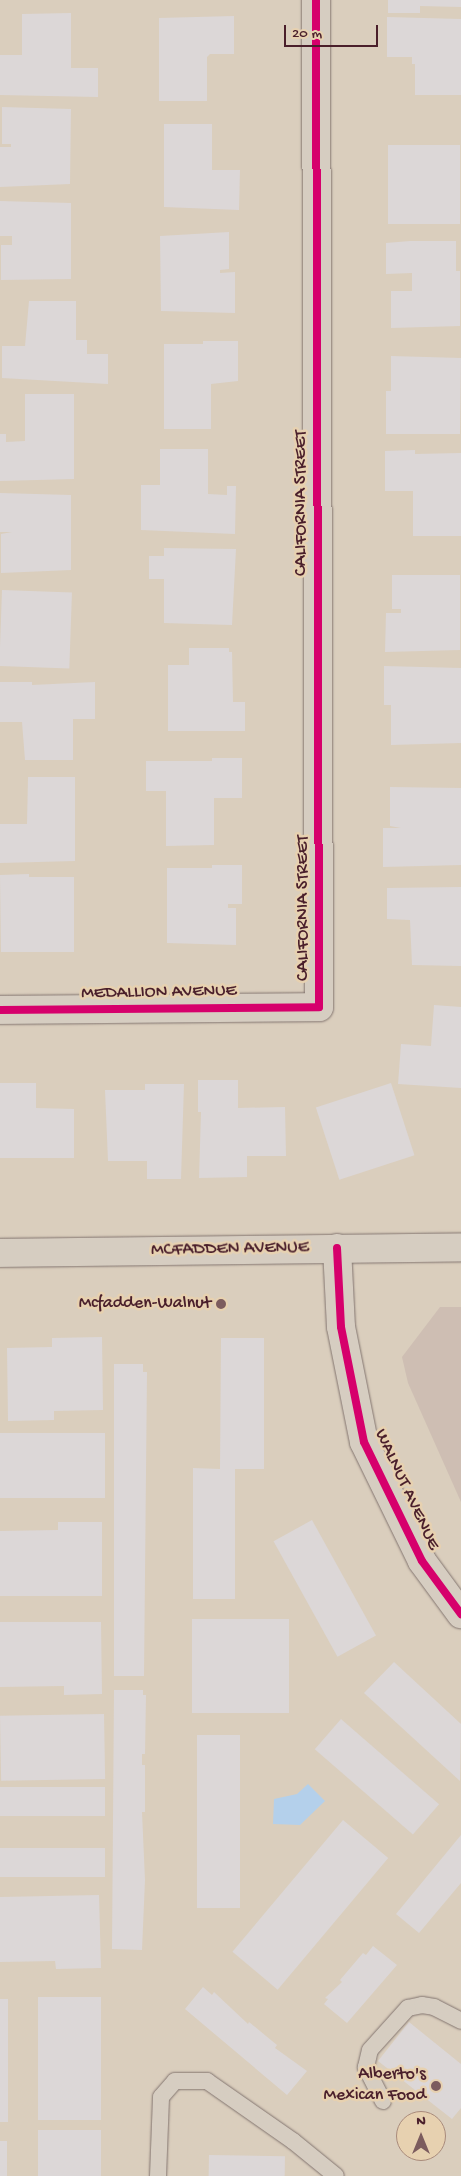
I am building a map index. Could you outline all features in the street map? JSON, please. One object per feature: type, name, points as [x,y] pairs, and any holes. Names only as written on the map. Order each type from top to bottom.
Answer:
[{"type":"street","name":"CALIFORNIA STREET","points":[[316,0],[319,1007]]},
{"type":"street","name":"MEDALLION AVENUE","points":[[0,1010],[319,1007]]},
{"type":"street","name":"MCFADDEN AVENUE","points":[[0,1253],[461,1247]]},
{"type":"street","name":"WALNUT AVENUE","points":[[337,1248],[341,1328],[364,1442],[422,1561],[461,1614]]},
{"type":"lane","points":[[383,2101],[366,2067],[370,2050],[408,2008],[422,2005],[434,2007],[461,2021]]},
{"type":"lane","points":[[158,2176],[161,2097],[175,2081],[207,2081],[293,2141],[336,2176]]},
{"type":"shaded area","points":[[440,1307],[461,1307],[461,1502],[408,1383],[402,1357]]},
{"type":"water","points":[[308,1784],[325,1801],[300,1825],[273,1824],[274,1799],[297,1794]]},
{"type":"building","points":[[388,0],[461,0],[461,7],[420,6],[420,13],[388,13]]},
{"type":"building","points":[[71,13],[71,68],[98,68],[98,97],[0,95],[0,55],[22,55],[22,14]]},
{"type":"building","points":[[234,16],[234,54],[210,54],[207,57],[207,101],[159,101],[159,18]]},
{"type":"building","points":[[387,17],[461,19],[461,95],[415,95],[415,64],[412,64],[412,57],[387,57]]},
{"type":"building","points":[[2,107],[71,109],[70,184],[0,187],[0,147],[11,147],[11,144],[2,144]]},
{"type":"building","points":[[164,124],[212,124],[212,170],[240,170],[239,210],[164,207]]},
{"type":"building","points":[[388,145],[460,145],[460,224],[388,224]]},
{"type":"building","points":[[0,201],[71,203],[71,279],[1,280],[1,245],[12,245],[12,236],[0,236]]},
{"type":"building","points":[[229,232],[229,269],[220,270],[220,273],[235,272],[235,313],[161,311],[160,236]]},
{"type":"building","points":[[456,241],[456,271],[460,271],[460,326],[391,328],[391,291],[412,291],[412,273],[386,274],[386,243]]},
{"type":"building","points":[[29,301],[76,301],[76,340],[87,340],[87,354],[108,354],[108,384],[2,378],[2,346],[25,346]]},
{"type":"building","points":[[203,341],[238,341],[238,381],[211,384],[211,429],[164,429],[164,344],[203,344]]},
{"type":"building","points":[[391,356],[461,358],[460,434],[386,434],[386,391],[391,391]]},
{"type":"building","points":[[25,394],[74,394],[74,479],[0,481],[0,434],[6,434],[6,442],[25,441]]},
{"type":"building","points":[[160,449],[208,449],[208,494],[227,495],[227,486],[236,486],[235,534],[141,530],[141,485],[160,485]]},
{"type":"building","points":[[415,450],[415,454],[461,453],[461,536],[413,536],[413,491],[385,491],[385,451]]},
{"type":"building","points":[[0,493],[71,495],[71,570],[1,573],[1,534],[12,532],[0,532]]},
{"type":"building","points":[[164,548],[236,549],[232,625],[164,623],[164,579],[149,579],[149,556],[164,556]]},
{"type":"building","points":[[392,575],[460,575],[460,650],[385,652],[386,613],[401,613],[401,609],[392,609]]},
{"type":"building","points":[[2,590],[72,592],[69,668],[0,666]]},
{"type":"building","points":[[189,648],[229,648],[229,652],[232,652],[233,702],[245,702],[245,731],[168,731],[168,665],[189,665]]},
{"type":"building","points":[[384,666],[461,668],[461,743],[391,745],[391,705],[384,705]]},
{"type":"building","points":[[0,682],[32,682],[32,685],[95,682],[95,719],[73,719],[73,760],[25,760],[22,722],[0,722]]},
{"type":"building","points":[[212,758],[242,758],[242,798],[214,798],[214,845],[166,846],[166,791],[146,791],[146,761],[212,761]]},
{"type":"building","points":[[28,777],[75,777],[75,861],[0,863],[0,824],[27,824]]},
{"type":"building","points":[[390,787],[461,788],[461,865],[383,867],[383,828],[401,828],[390,826]]},
{"type":"building","points":[[212,865],[242,865],[242,904],[228,904],[228,908],[236,908],[236,945],[167,943],[167,868],[212,868]]},
{"type":"building","points":[[29,874],[29,877],[74,877],[74,952],[1,952],[0,875]]},
{"type":"building","points":[[461,887],[461,966],[412,965],[410,920],[387,919],[387,888]]},
{"type":"building","points":[[434,1005],[461,1007],[461,1088],[398,1084],[401,1044],[431,1046]]},
{"type":"building","points":[[198,1080],[238,1080],[238,1108],[285,1107],[286,1156],[247,1156],[247,1177],[199,1178],[201,1112],[198,1112]]},
{"type":"building","points":[[0,1083],[36,1083],[36,1108],[74,1109],[74,1158],[0,1158]]},
{"type":"building","points":[[391,1083],[414,1155],[339,1180],[316,1107]]},
{"type":"building","points":[[145,1084],[184,1084],[181,1179],[147,1179],[147,1161],[108,1161],[105,1090],[145,1090]]},
{"type":"building","points":[[102,1337],[103,1410],[54,1411],[54,1420],[8,1421],[7,1348],[52,1347],[52,1338]]},
{"type":"building","points":[[221,1338],[264,1338],[264,1469],[235,1469],[235,1599],[193,1599],[193,1468],[220,1469]]},
{"type":"building","points":[[114,1364],[143,1364],[143,1372],[147,1372],[144,1676],[114,1676]]},
{"type":"building","points":[[0,1433],[105,1433],[105,1498],[0,1498]]},
{"type":"building","points":[[312,1520],[376,1635],[338,1657],[274,1541]]},
{"type":"building","points":[[58,1522],[102,1522],[102,1596],[0,1596],[0,1531],[58,1530]]},
{"type":"building","points":[[192,1619],[289,1619],[289,1713],[192,1713]]},
{"type":"building","points":[[0,1622],[101,1622],[102,1694],[64,1695],[64,1686],[0,1687]]},
{"type":"building","points":[[394,1662],[461,1724],[460,1781],[364,1693]]},
{"type":"building","points":[[114,1690],[143,1690],[143,1695],[146,1695],[145,1754],[142,1754],[142,1765],[145,1765],[145,1812],[142,1812],[145,1880],[142,1950],[112,1949]]},
{"type":"building","points":[[104,1714],[105,1779],[1,1781],[0,1716]]},
{"type":"building","points":[[341,1719],[439,1804],[413,1834],[315,1749]]},
{"type":"building","points":[[197,1735],[240,1735],[240,1908],[197,1908]]},
{"type":"building","points":[[0,1787],[105,1787],[105,1816],[0,1816]]},
{"type":"building","points":[[343,1820],[388,1858],[278,1990],[232,1952]]},
{"type":"building","points":[[461,1835],[461,1883],[419,1933],[396,1914]]},
{"type":"building","points":[[0,1848],[105,1848],[105,1877],[0,1877]]},
{"type":"building","points":[[99,1895],[101,1968],[56,1969],[55,1961],[0,1962],[0,1897]]},
{"type":"building","points":[[373,1946],[397,1965],[347,2023],[324,2004],[328,1999],[325,1998],[342,1982],[340,1980],[363,1953],[366,1955]]},
{"type":"building","points":[[203,1987],[212,1995],[214,1992],[248,2024],[249,2022],[277,2045],[275,2048],[307,2071],[287,2095],[185,2009]]},
{"type":"building","points":[[38,1997],[101,1997],[101,2120],[38,2120]]},
{"type":"building","points":[[0,1999],[8,1999],[8,2122],[0,2122]]},
{"type":"building","name":"Alberto's Mexican Food","points":[[409,2022],[461,2064],[461,2108],[452,2119],[446,2114],[446,2111],[442,2111],[378,2061]]},
{"type":"building","points":[[38,2130],[101,2130],[101,2176],[38,2176]]},
{"type":"building","points":[[0,2141],[7,2141],[7,2176],[0,2176]]},
{"type":"building","points":[[209,2155],[285,2156],[285,2176],[209,2176]]},
{"type":"cycle path","points":[[0,1010],[319,1007],[316,0]]},
{"type":"cycle path","points":[[337,1248],[341,1327],[364,1442],[422,1561],[461,1614]]},
{"type":"place","name":"Mcfadden-Walnut","points":[[221,1304]]},
{"type":"place","name":"Alberto's Mexican Food","points":[[436,2086]]}]
